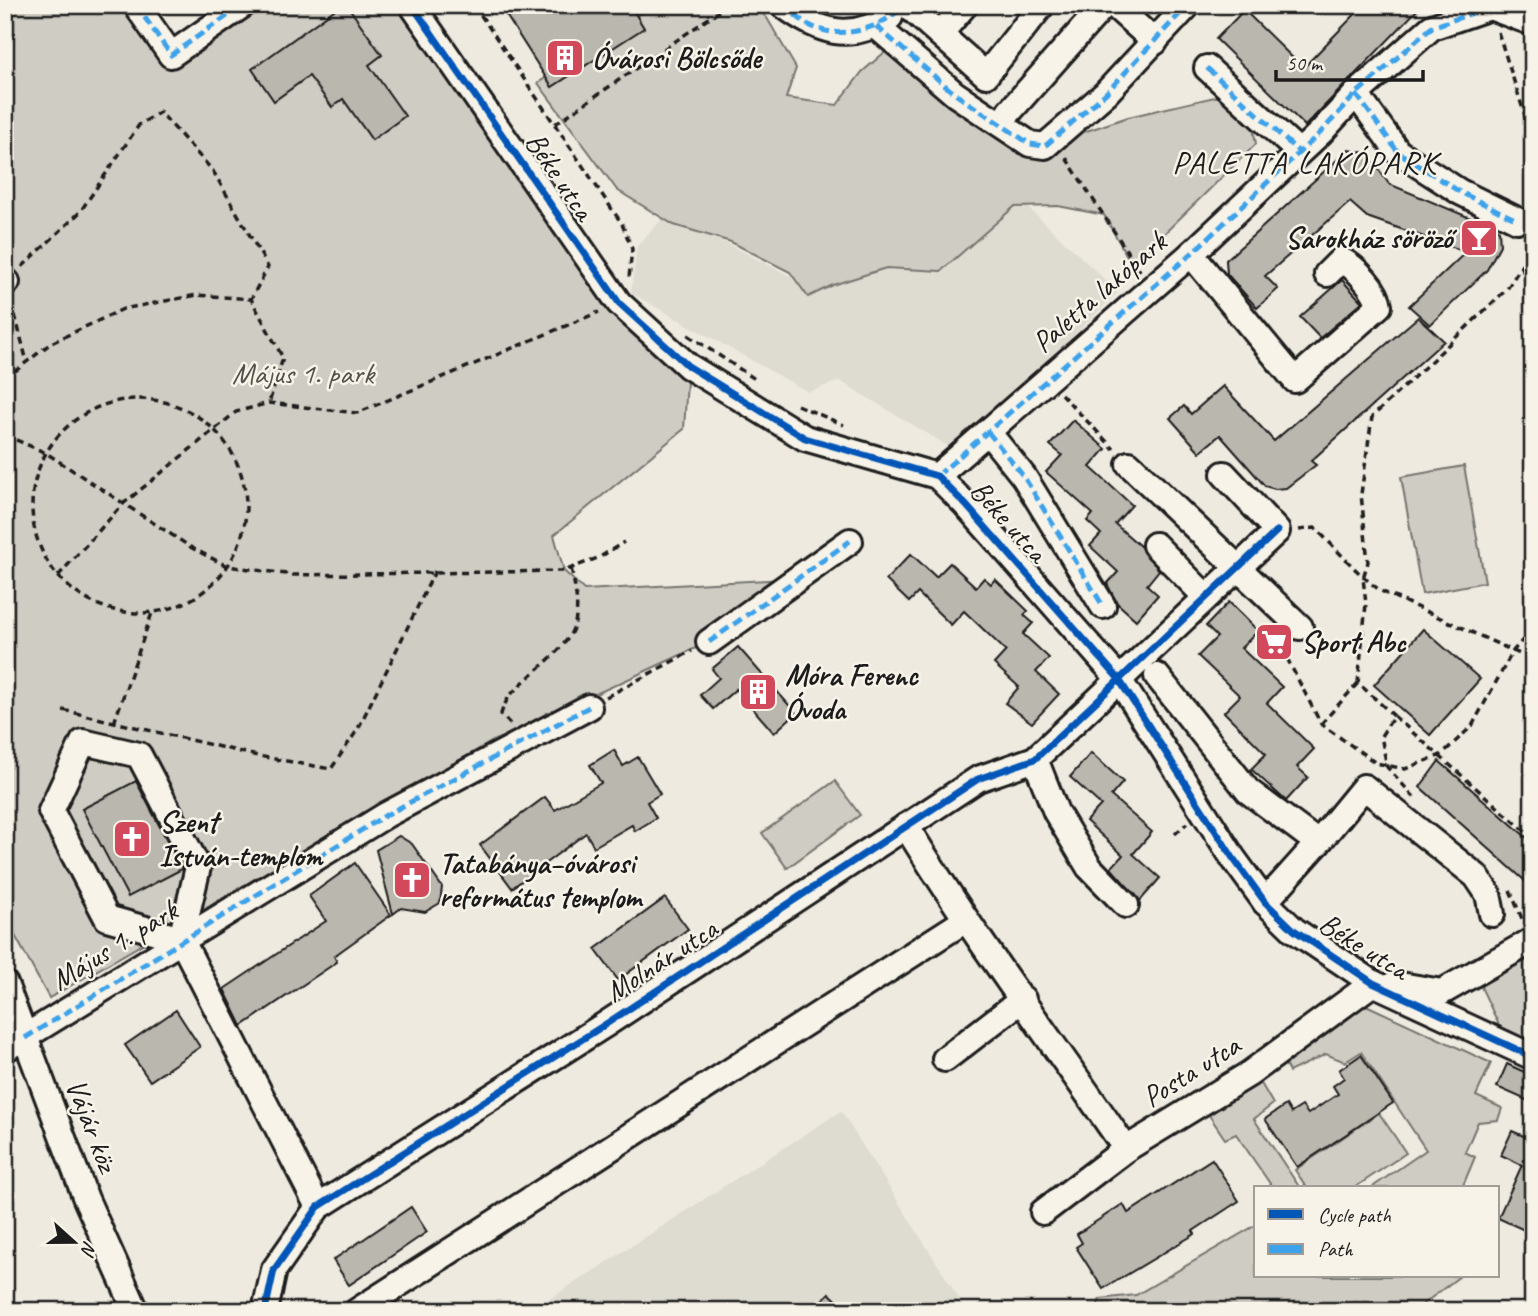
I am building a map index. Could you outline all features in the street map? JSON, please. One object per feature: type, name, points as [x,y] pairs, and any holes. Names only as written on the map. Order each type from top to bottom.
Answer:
[{"type":"street","points":[[136,5],[171,55],[243,5]]},
{"type":"street","name":"Béke utca","points":[[412,5],[619,303],[688,366],[805,438],[937,476],[966,505],[1118,678],[1233,858],[1265,902],[1294,930],[1373,983],[1533,1057]]},
{"type":"street","points":[[783,5],[809,25],[834,33],[876,26],[905,5],[986,75],[1042,5]]},
{"type":"street","points":[[940,34],[965,5]]},
{"type":"street","points":[[1009,111],[1104,5]]},
{"type":"street","points":[[1114,5],[1155,42]]},
{"type":"street","points":[[876,26],[956,94],[1030,144],[1045,146],[1090,108],[1188,5]]},
{"type":"street","points":[[1491,6],[1533,23]]},
{"type":"street","name":"Paletta lakópark","points":[[937,476],[1191,254],[1356,94],[1432,27],[1491,6]]},
{"type":"street","points":[[1207,68],[1299,152]]},
{"type":"street","points":[[1356,94],[1398,152],[1460,192],[1517,220]]},
{"type":"street","points":[[1191,254],[1295,380],[1379,306],[1377,296],[1349,264],[1341,260],[1327,274]]},
{"type":"street","points":[[988,432],[1024,477],[1103,606]]},
{"type":"street","points":[[1129,464],[1300,627]]},
{"type":"street","points":[[1224,474],[1277,531]]},
{"type":"street","name":"Molnár utca","points":[[265,1311],[274,1270],[318,1207],[606,1024],[978,779],[1035,758],[1277,531]]},
{"type":"street","points":[[709,642],[850,541]]},
{"type":"street","points":[[1155,545],[1206,597]]},
{"type":"street","points":[[1157,676],[1248,791],[1318,843]]},
{"type":"street","name":"Május 1. park","points":[[15,1043],[386,815],[589,706]]},
{"type":"street","points":[[181,939],[107,918],[51,811],[83,742],[139,755],[198,867],[181,939],[318,1207]]},
{"type":"street","points":[[1035,758],[1056,812],[1089,867],[1126,905]]},
{"type":"street","points":[[1265,902],[1364,787],[1476,876],[1488,894],[1492,914]]},
{"type":"street","points":[[905,826],[964,921],[1023,999],[1126,1149]]},
{"type":"street","points":[[357,1311],[964,921]]},
{"type":"street","points":[[1373,983],[1408,985],[1442,992],[1529,934]]},
{"type":"street","name":"Posta utca","points":[[1043,1212],[1126,1149],[1249,1074],[1373,983]]},
{"type":"street","name":"Vájár köz","points":[[5,984],[15,1043],[136,1311]]},
{"type":"street","points":[[945,1059],[1023,999]]},
{"type":"path","points":[[58,576],[123,504],[236,412],[269,403],[357,413],[619,303],[628,283],[632,249],[622,224],[474,5]]},
{"type":"path","points":[[555,124],[728,5]]},
{"type":"path","points":[[1491,6],[1533,140]]},
{"type":"path","points":[[27,362],[6,282],[80,212],[139,125],[160,112],[213,171],[268,267],[251,299]]},
{"type":"path","points":[[1045,146],[1066,158],[1142,274],[1146,293]]},
{"type":"path","points":[[1321,724],[1358,683],[1366,604],[1363,578],[1368,562],[1361,494],[1372,417],[1507,289],[1533,247]]},
{"type":"path","points":[[1522,264],[1533,315]]},
{"type":"path","points":[[5,379],[51,343],[122,309],[197,295],[251,299]]},
{"type":"path","points":[[251,299],[283,358],[269,403]]},
{"type":"path","points":[[681,330],[764,386]]},
{"type":"path","points":[[1048,379],[1129,464]]},
{"type":"path","points":[[142,399],[176,406],[202,419],[212,430],[230,450],[238,466],[245,500],[241,535],[227,566],[201,592],[186,601],[153,612],[127,612],[101,606],[78,593],[58,576],[39,546],[32,511],[36,477],[46,453],[62,431],[91,410],[125,400],[142,399]]},
{"type":"path","points":[[796,405],[845,425]]},
{"type":"path","points":[[5,435],[46,453],[192,548],[227,566],[294,575],[564,571],[600,556],[624,542]]},
{"type":"path","points":[[1277,531],[1315,528],[1344,555],[1363,578],[1392,597],[1533,660]]},
{"type":"path","points":[[536,735],[514,728],[501,714],[506,696],[567,643],[577,619],[578,596],[571,568]]},
{"type":"path","points":[[63,710],[331,769],[358,729],[435,571]]},
{"type":"path","points":[[114,723],[153,612]]},
{"type":"path","points":[[1270,629],[1284,648],[1294,677],[1321,724],[1376,763],[1405,769],[1441,755],[1472,726],[1513,651],[1533,628]]},
{"type":"path","points":[[589,706],[709,642]]},
{"type":"path","points":[[1358,683],[1533,838]]},
{"type":"path","points":[[1394,716],[1381,736],[1387,767],[1421,804]]},
{"type":"path","points":[[1504,883],[1514,893],[1529,934]]},
{"type":"shaded area","points":[[1016,196],[1118,292],[956,451],[840,381],[808,392],[631,293],[637,246],[668,213],[809,286]]},
{"type":"shaded area","points":[[841,1111],[967,1311],[531,1311]]},
{"type":"green space","name":"Május 1. park","points":[[5,5],[139,5],[177,59],[251,5],[411,5],[619,303],[688,366],[684,429],[554,535],[564,571],[584,590],[805,578],[709,642],[493,741],[49,998],[5,917]]},
{"type":"green space","points":[[653,5],[755,5],[767,18],[796,68],[786,98],[837,105],[862,72],[886,51],[999,127],[1060,140],[1128,117],[1223,95],[1252,122],[1256,144],[1132,265],[1104,215],[1058,206],[1014,207],[941,271],[886,268],[833,285],[808,297],[790,272],[731,242],[674,225],[617,190],[538,83]]},
{"type":"green space","points":[[1464,466],[1485,582],[1422,594],[1401,477]]},
{"type":"green space","points":[[835,781],[860,815],[787,868],[762,833]]},
{"type":"green space","points":[[1533,940],[1533,1068],[1499,1040],[1498,1023],[1475,974]]},
{"type":"green space","points":[[1366,1005],[1491,1063],[1476,1096],[1502,1108],[1498,1120],[1478,1122],[1465,1152],[1475,1157],[1463,1186],[1374,1186],[1426,1150],[1361,1052],[1345,1062],[1326,1054],[1289,1072],[1279,1052]]},
{"type":"green space","points":[[1255,1073],[1273,1104],[1254,1119],[1299,1186],[1272,1186],[1236,1134],[1225,1139],[1201,1103]]},
{"type":"green space","points":[[1379,1113],[1406,1153],[1357,1186],[1306,1186],[1295,1170]]},
{"type":"green space","points":[[1254,1226],[1254,1278],[1457,1278],[1414,1311],[1095,1311],[1100,1299],[1136,1295]]},
{"type":"building","points":[[341,5],[347,5],[382,55],[369,65],[405,116],[372,140],[343,99],[332,107],[309,76],[274,101],[252,69]]},
{"type":"building","name":"Óvárosi Bölcsőde","points":[[522,5],[630,5],[644,28],[552,87],[506,15]]},
{"type":"building","points":[[1364,5],[1422,5],[1305,126],[1216,39],[1244,10],[1303,68]]},
{"type":"building","points":[[1348,150],[1367,153],[1389,184],[1499,230],[1500,245],[1487,270],[1430,325],[1409,306],[1466,252],[1367,217],[1350,202],[1265,276],[1278,289],[1257,308],[1227,274],[1226,260]]},
{"type":"building","points":[[1342,280],[1362,302],[1320,338],[1300,317]]},
{"type":"building","points":[[1418,317],[1444,341],[1311,461],[1316,465],[1286,488],[1265,486],[1220,435],[1200,452],[1170,418],[1184,406],[1191,414],[1223,386],[1274,441]]},
{"type":"building","points":[[1073,420],[1106,449],[1090,467],[1132,505],[1115,524],[1141,547],[1159,570],[1147,585],[1158,595],[1136,620],[1117,603],[1107,584],[1118,572],[1090,546],[1101,534],[1087,521],[1093,514],[1046,472],[1062,455],[1050,445]]},
{"type":"building","points":[[911,554],[936,577],[950,563],[976,587],[984,578],[991,584],[995,579],[1028,611],[1024,615],[1033,623],[1023,634],[1049,658],[1036,672],[1059,694],[1032,723],[1005,703],[1019,687],[994,664],[1006,651],[964,611],[951,625],[918,593],[909,602],[886,580]]},
{"type":"building","points":[[1229,602],[1258,631],[1241,648],[1282,687],[1267,703],[1314,749],[1297,767],[1308,777],[1286,801],[1251,769],[1266,754],[1224,712],[1240,696],[1198,656],[1217,637],[1206,626]]},
{"type":"building","points":[[1423,629],[1480,679],[1430,735],[1374,685]]},
{"type":"building","name":"Móra Ferenc Óvoda","points":[[738,647],[796,713],[774,733],[736,689],[713,709],[700,695],[719,678],[712,669]]},
{"type":"building","points":[[614,750],[623,766],[638,757],[660,794],[647,802],[656,818],[635,831],[632,825],[594,847],[586,833],[512,888],[480,845],[545,797],[555,810],[601,783],[590,765]]},
{"type":"building","points":[[1091,753],[1123,782],[1111,796],[1152,832],[1133,854],[1160,878],[1140,901],[1111,868],[1123,855],[1086,821],[1101,805],[1070,777]]},
{"type":"building","points":[[1439,761],[1533,843],[1533,888],[1420,787]]},
{"type":"building","name":"Szent István-templom","points":[[136,781],[182,869],[128,897],[82,809]]},
{"type":"building","name":"Tatabánya–óvárosi református templom","points":[[399,836],[412,844],[442,887],[440,903],[425,912],[401,908],[393,914],[376,850]]},
{"type":"building","points":[[355,863],[391,915],[334,956],[337,962],[242,1026],[224,989],[326,921],[309,896]]},
{"type":"building","points":[[665,898],[688,929],[618,980],[595,949]]},
{"type":"building","points":[[176,1010],[200,1047],[150,1081],[125,1045]]},
{"type":"building","points":[[1361,1055],[1393,1103],[1297,1167],[1265,1119],[1286,1105],[1291,1113],[1302,1106],[1308,1114],[1338,1094],[1333,1086],[1344,1078],[1339,1070]]},
{"type":"building","points":[[1507,1064],[1533,1076],[1533,1103],[1497,1087]]},
{"type":"building","points":[[1512,1131],[1533,1140],[1533,1234],[1500,1219],[1522,1165],[1501,1155]]},
{"type":"building","points":[[1212,1159],[1239,1201],[1193,1231],[1195,1234],[1103,1289],[1076,1247],[1082,1243],[1077,1234],[1123,1204],[1128,1213]]},
{"type":"building","points":[[411,1207],[427,1232],[349,1285],[333,1260]]},
{"type":"building","points":[[829,1293],[848,1311],[812,1311]]},
{"type":"marked path","points":[[136,5],[171,55],[243,5]]},
{"type":"marked path","points":[[783,5],[809,25],[833,32],[872,27],[895,14],[904,5]]},
{"type":"marked path","points":[[876,26],[955,94],[1030,144],[1045,146],[1106,93],[1188,5]]},
{"type":"marked path","points":[[937,476],[1191,254],[1320,133],[1356,94],[1432,27],[1490,7]]},
{"type":"marked path","points":[[1207,68],[1299,152]]},
{"type":"marked path","points":[[1356,94],[1398,152],[1460,192],[1517,220]]},
{"type":"marked path","points":[[988,432],[1024,477],[1103,606]]},
{"type":"marked path","points":[[709,642],[850,541]]},
{"type":"marked path","points":[[25,1038],[386,815],[589,707]]},
{"type":"cycle path","points":[[412,5],[619,303],[688,366],[805,438],[937,476],[966,505],[1118,678],[1233,858],[1265,902],[1294,930],[1373,983],[1533,1057]]},
{"type":"cycle path","points":[[265,1311],[274,1270],[318,1207],[606,1024],[978,779],[1035,759],[1277,531]]},
{"type":"place","name":"Óvárosi Bölcsőde","points":[[565,58]]},
{"type":"place","name":"Sarokház söröző","points":[[1479,238]]},
{"type":"place","name":"Sport Abc","points":[[1274,642]]},
{"type":"place","name":"Móra Ferenc Óvoda","points":[[758,692]]},
{"type":"place","name":"Szent István-templom","points":[[132,839]]},
{"type":"place","name":"Tatabánya–óvárosi református templom","points":[[412,880]]},
{"type":"district","name":"PALETTA LAKÓPARK","points":[[1305,162]]}]
